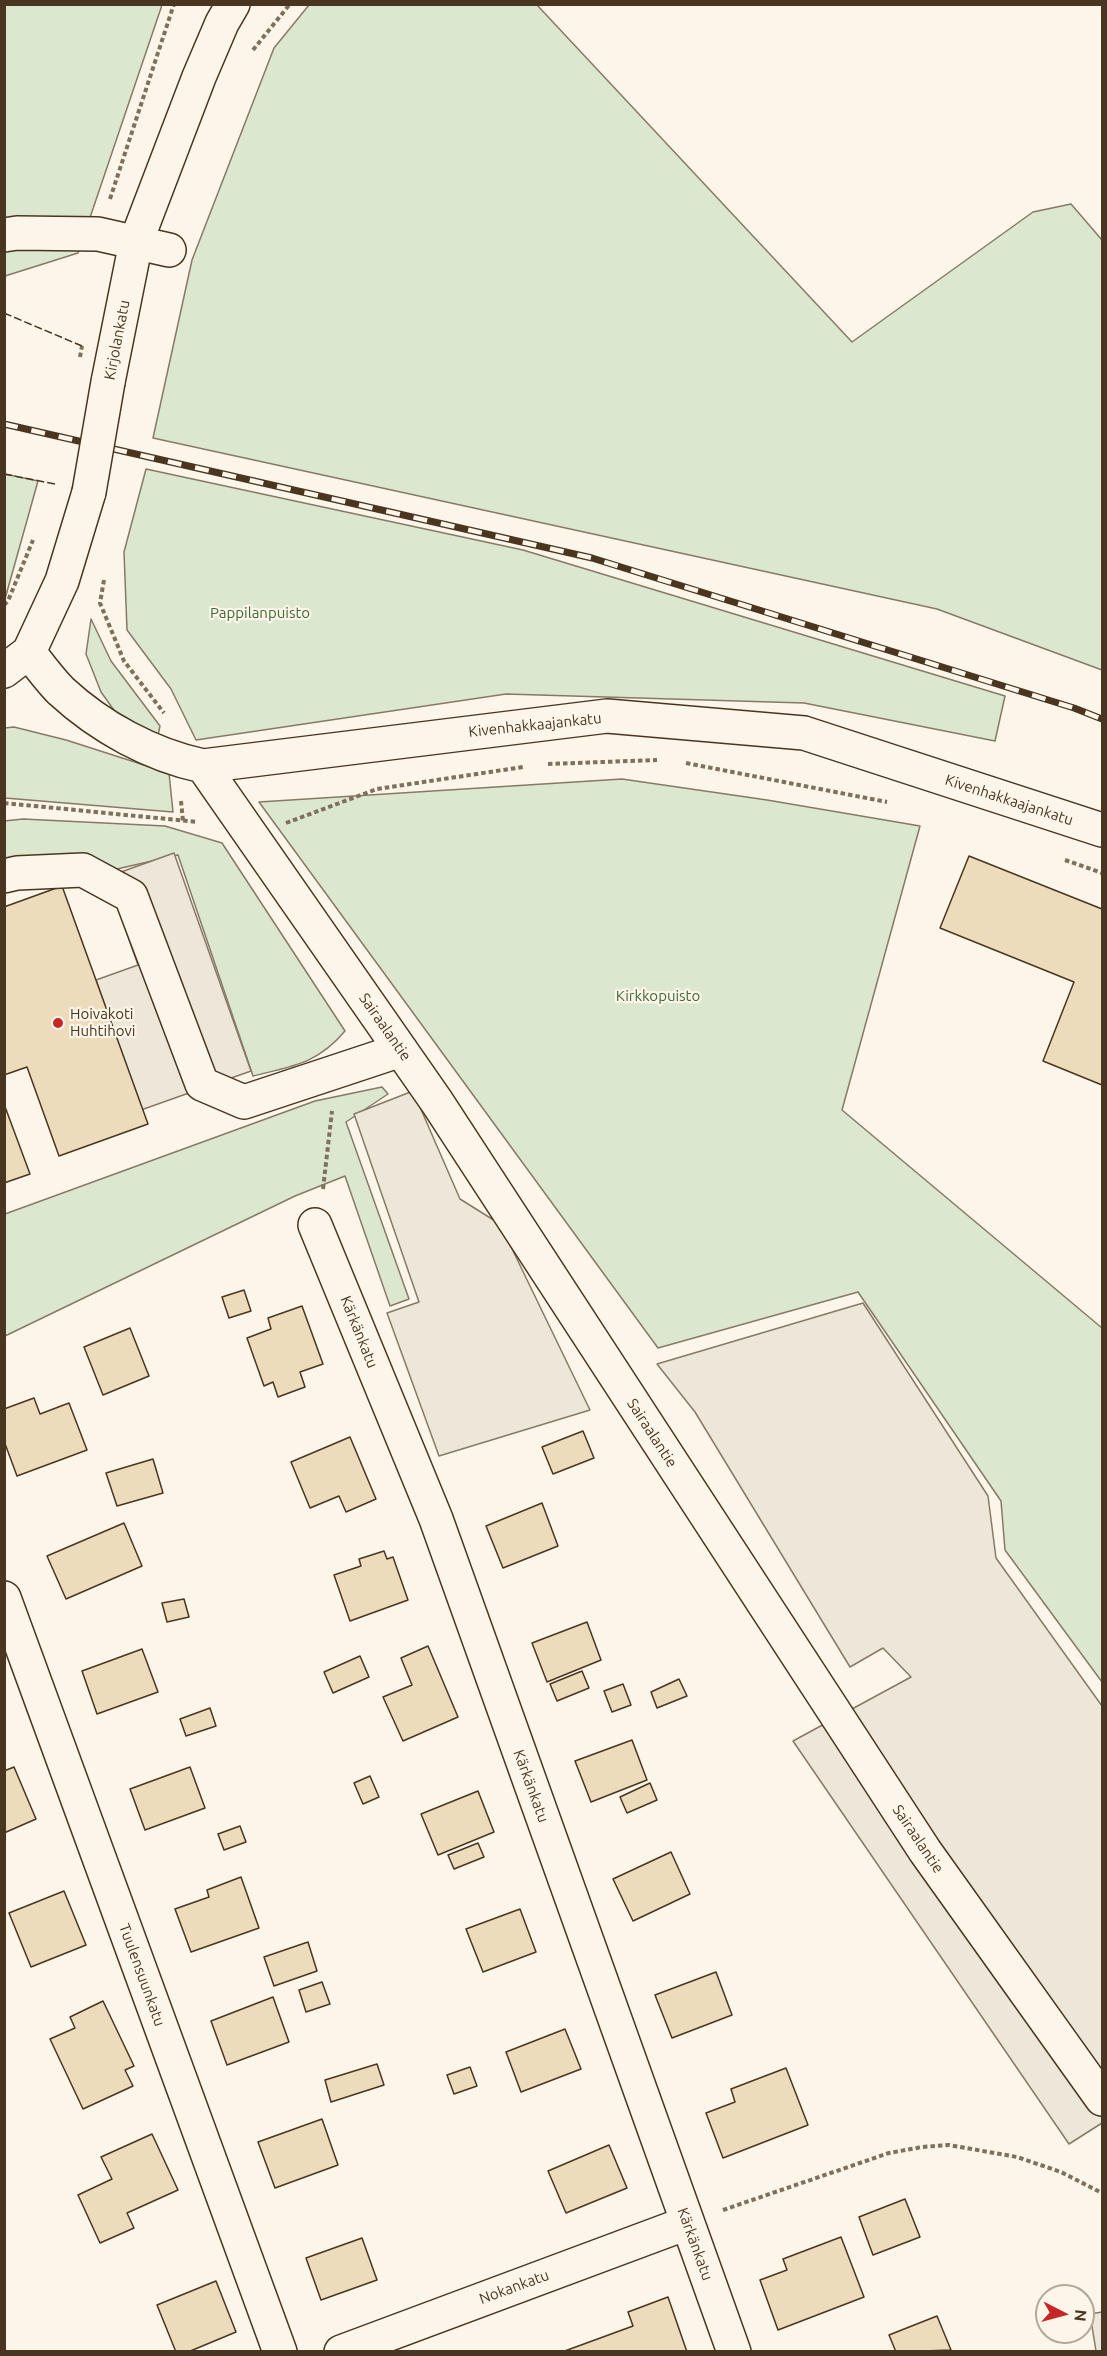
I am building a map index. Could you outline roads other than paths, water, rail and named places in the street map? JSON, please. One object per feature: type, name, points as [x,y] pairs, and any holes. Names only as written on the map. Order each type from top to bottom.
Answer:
[{"type":"street","name":"Kirjolankatu","points":[[17,661],[62,581],[89,492],[136,242],[199,77],[222,23],[233,4]]},
{"type":"street","points":[[4,235],[17,233],[98,234],[169,250]]},
{"type":"street","points":[[17,661],[61,690],[93,717],[129,739],[189,763]]},
{"type":"street","name":"Kivenhakkaajankatu","points":[[189,763],[606,716],[804,733],[1102,830]]},
{"type":"street","name":"Sairaalantie","points":[[189,763],[243,825],[401,1050],[925,1851],[1102,2099]]},
{"type":"street","points":[[4,876],[17,873],[83,870],[131,896],[202,1084],[244,1102],[401,1050]]},
{"type":"street","name":"Kärkänkatu","points":[[315,1226],[436,1519],[734,2352]]},
{"type":"street","name":"Tuulensuunkatu","points":[[4,1598],[280,2352]]},
{"type":"street","name":"Nokankatu","points":[[341,2352],[687,2223]]},
{"type":"railway","points":[[4,424],[592,558],[1074,708],[1102,719]]},
{"type":"place","name":"Hoivakoti Huhtihovi","points":[[58,1023]]},
{"type":"park label","name":"Pappilanpuisto","points":[[260,613]]},
{"type":"park label","name":"Kirkkopuisto","points":[[658,996]]}]
